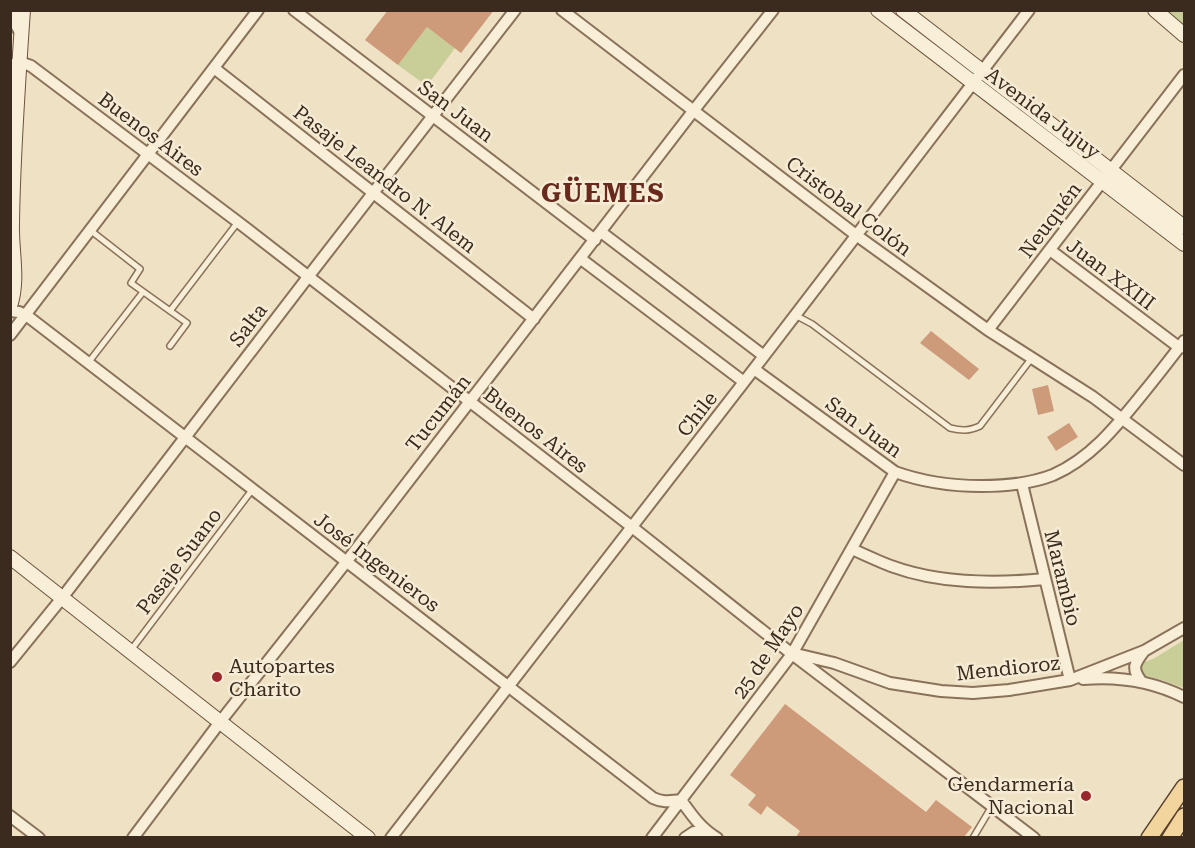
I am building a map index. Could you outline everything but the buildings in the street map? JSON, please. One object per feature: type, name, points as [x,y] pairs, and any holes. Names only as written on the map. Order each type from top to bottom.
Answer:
[{"type":"main road","points":[[1149,837],[1185,788]]},
{"type":"main road","points":[[1170,837],[1185,816]]},
{"type":"street","points":[[11,10],[11,16],[21,35]]},
{"type":"street","points":[[10,306],[15,272],[12,222],[15,64],[23,10]]},
{"type":"street","points":[[10,335],[258,10]]},
{"type":"street","name":"San Juan","points":[[294,10],[434,117],[764,356]]},
{"type":"street","name":"Salta","points":[[10,662],[62,598],[515,10]]},
{"type":"street","name":"Cristobal Colón","points":[[562,10],[856,235],[988,330],[1093,397],[1185,465]]},
{"type":"street","name":"Tucumán","points":[[133,837],[773,10]]},
{"type":"street","name":"Avenida Jujuy","points":[[878,10],[973,84],[1106,177],[1185,227]]},
{"type":"street","name":"Avenida Jujuy","points":[[903,10],[982,72],[1185,244]]},
{"type":"street","name":"Chile","points":[[391,837],[1029,10]]},
{"type":"street","points":[[1155,10],[1185,34]]},
{"type":"street","name":"Buenos Aires","points":[[15,64],[31,66],[149,154],[632,526],[792,654],[1034,837]]},
{"type":"street","name":"Pasaje Leandro N. Alem","points":[[214,68],[534,319]]},
{"type":"street","name":"Neuquén","points":[[988,330],[1185,75]]},
{"type":"street","name":"Juan XXIII","points":[[1050,250],[1182,345]]},
{"type":"street","points":[[580,259],[744,382]]},
{"type":"street","name":"José Ingenieros","points":[[10,311],[26,315],[653,798],[667,802],[681,800]]},
{"type":"street","name":"San Juan","points":[[754,369],[895,472],[937,483],[996,486],[1022,484],[1052,475],[1073,464],[1096,447],[1123,418],[1182,345]]},
{"type":"street","name":"25 de Mayo","points":[[652,837],[792,654],[895,472]]},
{"type":"street","name":"Marambio","points":[[1022,484],[1071,680]]},
{"type":"street","points":[[852,549],[892,567],[929,576],[973,582],[1045,579]]},
{"type":"street","points":[[10,557],[368,837]]},
{"type":"street","name":"Mendioroz","points":[[792,654],[819,659],[890,682],[941,691],[973,693],[1071,680],[1144,651],[1185,628]]},
{"type":"street","points":[[1142,681],[1135,671],[1135,665],[1136,660],[1144,651]]},
{"type":"street","points":[[1071,680],[1103,677],[1142,681],[1185,697]]},
{"type":"street","points":[[681,800],[694,818],[713,835]]},
{"type":"street","points":[[10,816],[39,837]]},
{"type":"street","points":[[685,837],[694,832],[713,835]]},
{"type":"lane","points":[[170,311],[238,222]]},
{"type":"lane","points":[[90,230],[140,269],[130,283],[188,323],[170,346]]},
{"type":"lane","points":[[88,363],[143,292]]},
{"type":"lane","points":[[795,315],[812,324],[950,428],[961,431],[970,431],[980,426],[1031,358]]},
{"type":"lane","name":"Pasaje Suano","points":[[131,650],[252,490]]},
{"type":"lane","points":[[973,837],[992,806]]},
{"type":"green space","points":[[1163,11],[1184,11],[1184,27]]},
{"type":"green space","points":[[427,27],[455,48],[427,86],[398,65]]},
{"type":"green space","points":[[1184,640],[1184,688],[1141,673],[1142,663]]},
{"type":"place","name":"Autopartes Charito","points":[[217,677]]},
{"type":"place","name":"Gendarmería Nacional","points":[[1086,796]]},
{"type":"district","name":"GÜEMES","points":[[603,193]]}]
